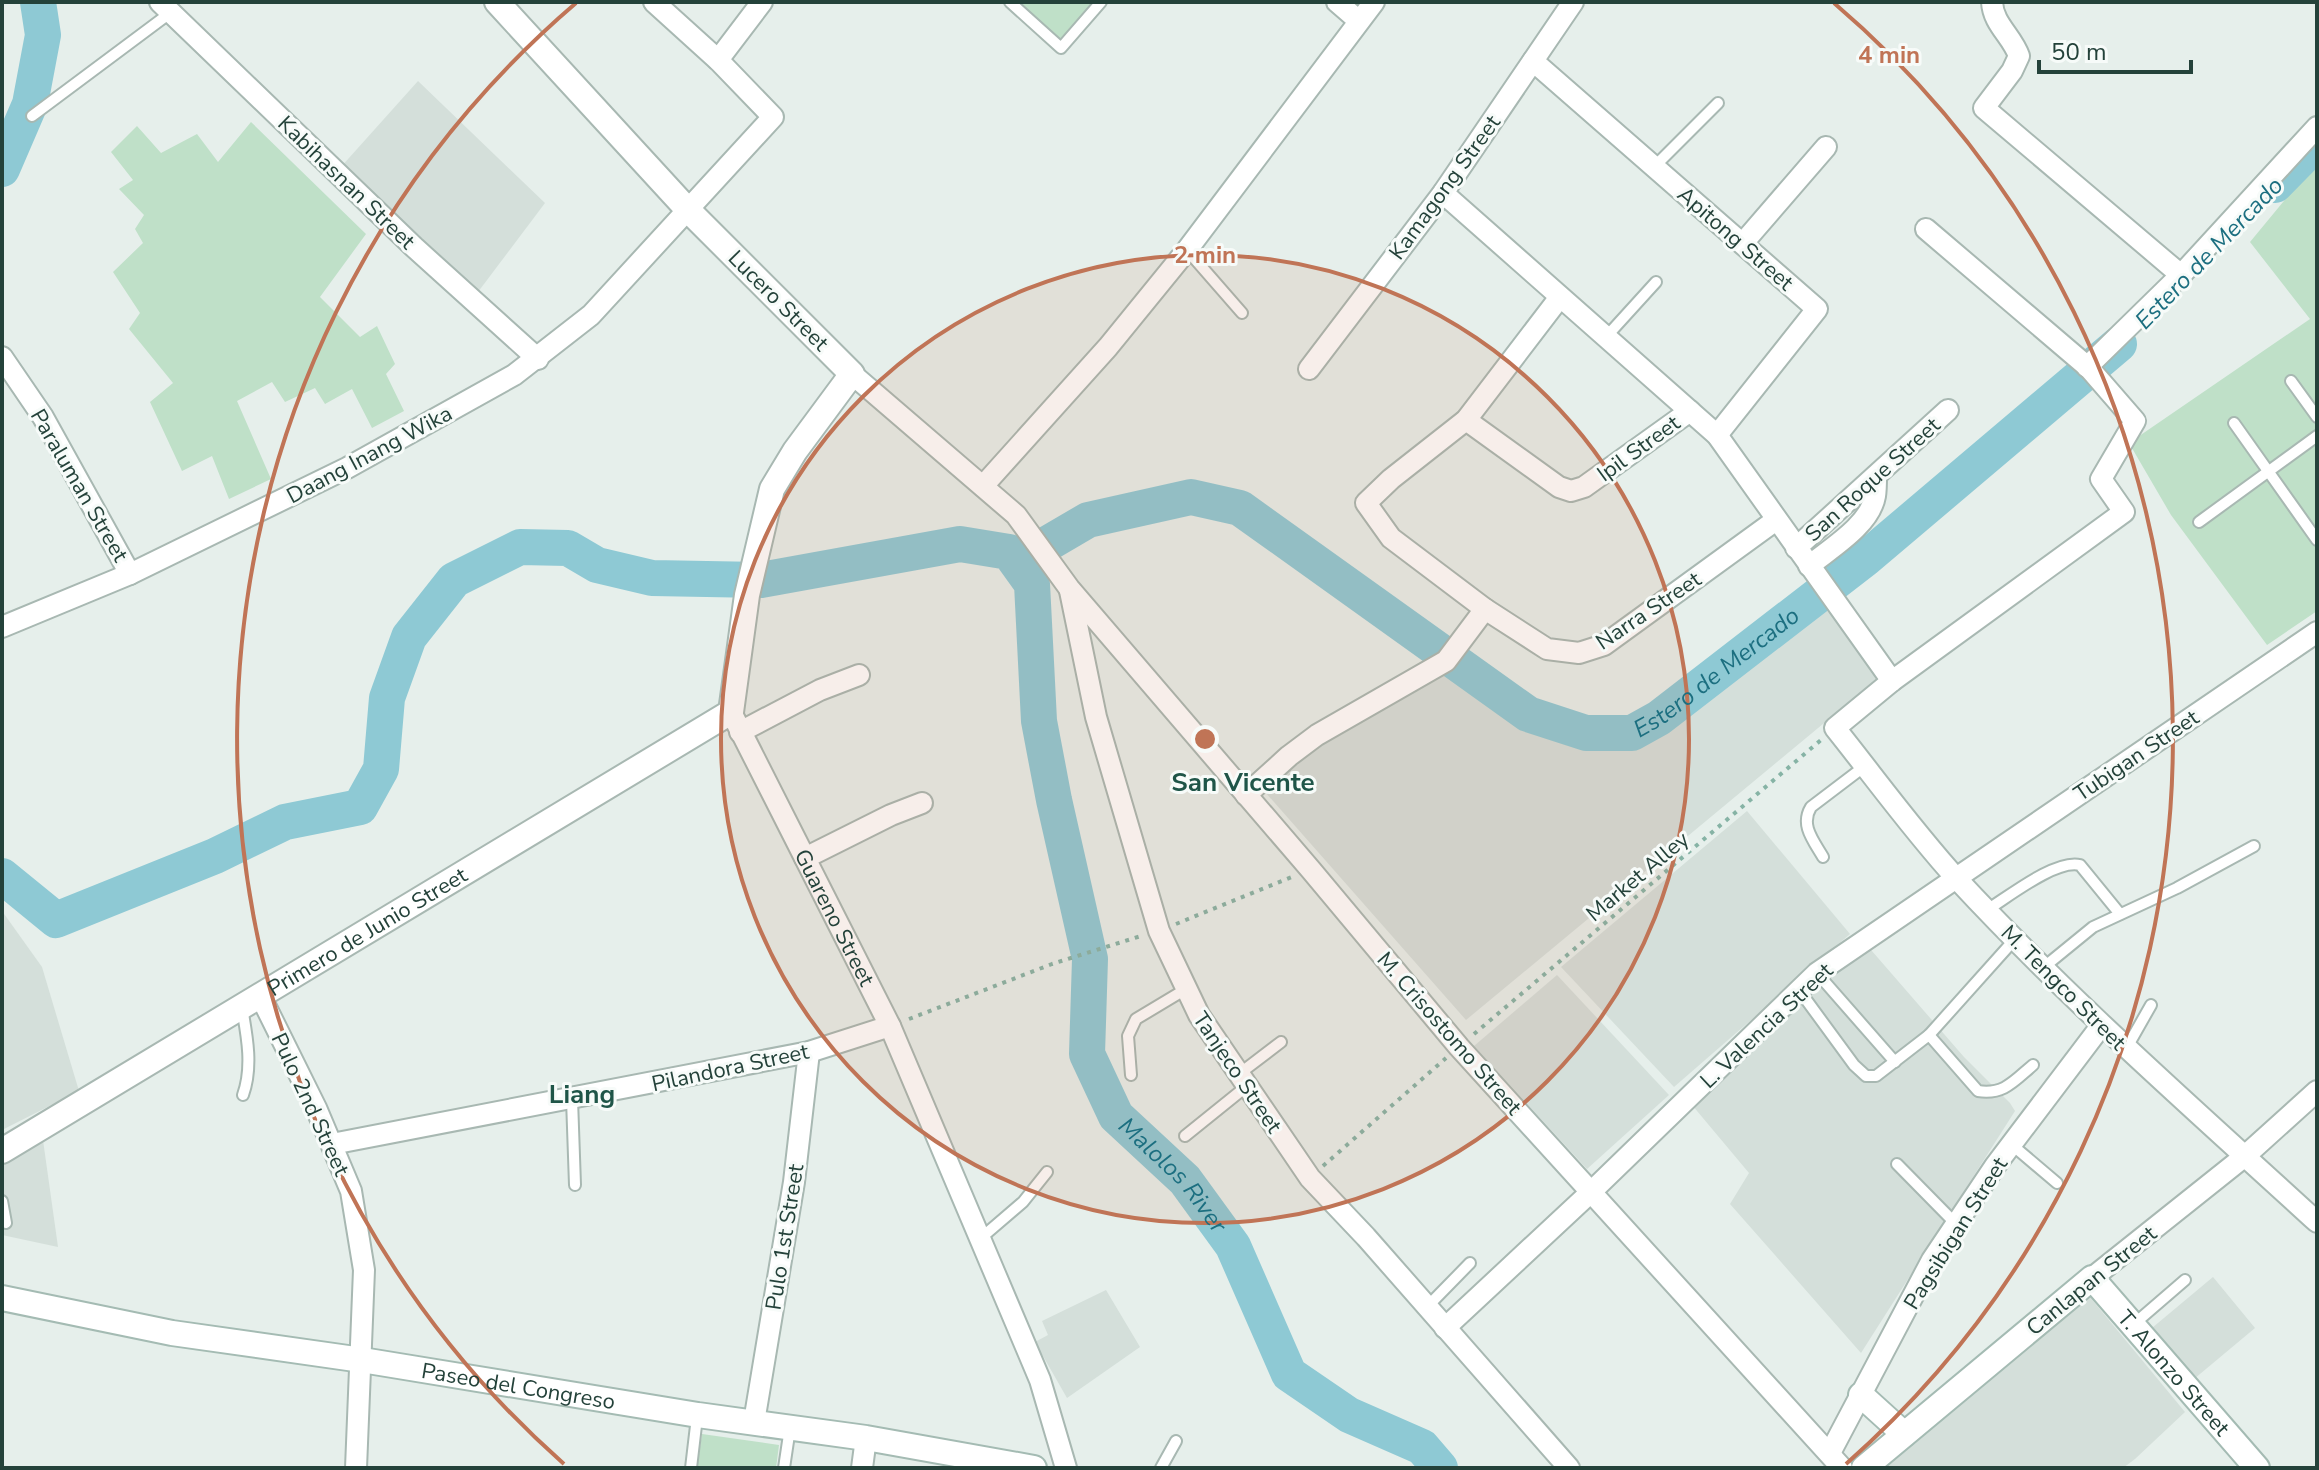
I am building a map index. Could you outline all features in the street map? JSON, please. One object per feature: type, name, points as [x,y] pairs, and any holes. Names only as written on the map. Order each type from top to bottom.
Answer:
[{"type":"street","name":"Lucero Street","points":[[497,2],[688,210],[852,374],[1016,515],[1069,588]]},
{"type":"street","points":[[654,2],[718,60],[762,2]]},
{"type":"street","points":[[1337,2],[1359,21]]},
{"type":"street","points":[[983,486],[1108,347],[1187,250],[1374,2]]},
{"type":"street","name":"Kamagong Street","points":[[1309,369],[1443,193],[1573,2]]},
{"type":"street","points":[[1992,2],[1998,24],[2016,46],[2019,56],[2012,71],[1984,108],[2181,275]]},
{"type":"street","name":"Kabihasnan Street","points":[[165,7],[414,247],[538,359]]},
{"type":"street","name":"Daang Inang Wika","points":[[2,627],[130,574],[347,468],[538,359],[591,315],[773,117],[718,60]]},
{"type":"street","name":"Apitong Street","points":[[1533,61],[1817,309],[1717,435]]},
{"type":"street","points":[[2088,368],[2181,275],[2317,127]]},
{"type":"street","points":[[1743,243],[1826,147]]},
{"type":"street","points":[[1443,193],[1717,435],[1892,681]]},
{"type":"street","points":[[1835,728],[1892,681],[2124,512],[2101,479],[2135,421],[2088,368],[1926,229]]},
{"type":"street","points":[[1466,420],[1560,297]]},
{"type":"street","name":"Paraluman Street","points":[[2,357],[43,417],[130,574]]},
{"type":"street","points":[[852,374],[795,451],[772,489],[747,595],[736,722],[859,675]]},
{"type":"street","name":"San Roque Street","points":[[1796,548],[1948,410]]},
{"type":"street","name":"Ipil Street","points":[[1466,420],[1559,487],[1571,491],[1584,487],[1690,411]]},
{"type":"street","name":"Narra Street","points":[[1466,420],[1391,479],[1366,503],[1391,538],[1485,609],[1547,649],[1579,653],[1604,645],[1776,520]]},
{"type":"street","points":[[1814,573],[1869,510],[1875,496],[1876,476]]},
{"type":"street","name":"M. Crisostomo Street","points":[[1069,588],[1459,1047],[1836,1461]]},
{"type":"street","name":"Tanjeco Street","points":[[1069,588],[1096,717],[1159,931],[1199,1015],[1310,1178],[1366,1237],[1569,1468]]},
{"type":"street","points":[[1246,795],[1317,735],[1446,661],[1485,609]]},
{"type":"street","name":"Tubigan Street","points":[[1955,877],[2317,632]]},
{"type":"street","name":"Guareno Street","points":[[736,722],[890,1026],[1040,1380],[1066,1468]]},
{"type":"street","name":"Primero de Junio Street","points":[[2,1151],[250,1000],[736,722]]},
{"type":"street","name":"M. Tengco Street","points":[[1835,728],[1955,877],[2015,939],[2101,1026],[2317,1222]]},
{"type":"street","points":[[805,858],[922,803]]},
{"type":"street","name":"L. Valencia Street","points":[[1445,1328],[1817,973],[1955,877]]},
{"type":"street","name":"Pulo 2nd Street","points":[[250,1000],[332,1144],[351,1191],[364,1270],[356,1468]]},
{"type":"street","name":"Pilandora Street","points":[[332,1144],[809,1052],[890,1026]]},
{"type":"street","name":"Pagsibigan Street","points":[[1836,1461],[1861,1395],[1932,1260],[2011,1144],[2101,1026]]},
{"type":"street","name":"Pulo 1st Street","points":[[754,1422],[794,1182],[809,1052]]},
{"type":"street","name":"Canlapan Street","points":[[1864,1468],[2092,1278],[2245,1156],[2317,1091]]},
{"type":"street","name":"T. Alonzo Street","points":[[2092,1278],[2257,1468]]},
{"type":"street","name":"Paseo del Congreso","points":[[2,1298],[172,1333],[866,1438],[1034,1468]]},
{"type":"street","points":[[1861,1395],[1904,1434]]},
{"type":"street","points":[[862,1468],[866,1438]]},
{"type":"lane","points":[[1010,2],[1061,48],[1101,2]]},
{"type":"lane","points":[[32,116],[165,7]]},
{"type":"lane","points":[[1655,166],[1718,103]]},
{"type":"lane","points":[[1187,250],[1242,313]]},
{"type":"lane","points":[[1606,337],[1656,282]]},
{"type":"lane","points":[[2291,381],[2317,417]]},
{"type":"lane","points":[[2234,423],[2317,540]]},
{"type":"lane","points":[[2199,522],[2317,436]]},
{"type":"lane","points":[[1823,857],[1806,828],[1805,816],[1811,807],[1865,766]]},
{"type":"lane","points":[[2044,967],[2093,927],[2177,888],[2254,846]]},
{"type":"lane","points":[[1987,910],[2058,866],[2072,863],[2080,865],[2120,914]]},
{"type":"lane","points":[[1799,990],[1854,1065],[1866,1076],[1876,1076],[1929,1035],[2015,939]]},
{"type":"lane","points":[[1817,973],[1895,1062]]},
{"type":"lane","points":[[1131,1075],[1128,1036],[1136,1019],[1186,989]]},
{"type":"lane","points":[[243,1095],[248,1069],[250,1000]]},
{"type":"lane","points":[[2126,1049],[2151,1005]]},
{"type":"lane","points":[[1929,1035],[1978,1091],[1993,1093],[2005,1088],[2033,1065]]},
{"type":"lane","points":[[1185,1136],[1281,1042]]},
{"type":"lane","points":[[572,1099],[575,1185]]},
{"type":"lane","points":[[2011,1144],[2057,1183]]},
{"type":"lane","points":[[1897,1164],[1956,1224]]},
{"type":"lane","points":[[981,1238],[1023,1202],[1047,1172]]},
{"type":"lane","points":[[2,1201],[6,1223]]},
{"type":"lane","points":[[1427,1307],[1470,1263]]},
{"type":"lane","points":[[2134,1324],[2185,1280]]},
{"type":"lane","points":[[691,1468],[698,1415]]},
{"type":"lane","points":[[784,1468],[790,1428]]},
{"type":"lane","points":[[1161,1468],[1176,1441]]},
{"type":"path","name":"Market Alley","points":[[1310,1178],[1459,1047],[1835,728]]},
{"type":"path","points":[[890,1026],[1094,951],[1159,931],[1311,870]]},
{"type":"shaded area","points":[[418,81],[545,203],[475,296],[340,168]]},
{"type":"shaded area","points":[[1824,580],[1888,670],[1466,1020],[1258,784],[1395,677],[1435,659],[1541,732],[1610,745],[1645,738]]},
{"type":"shaded area","points":[[1747,811],[1850,934],[1674,1087],[1561,967]]},
{"type":"shaded area","points":[[2,911],[42,967],[79,1091],[2,1130]]},
{"type":"shaded area","points":[[1865,943],[2015,1111],[1861,1353],[1730,1204],[1749,1173],[1687,1099]]},
{"type":"shaded area","points":[[1557,975],[1669,1095],[1587,1169],[1474,1046]]},
{"type":"shaded area","points":[[42,1133],[58,1247],[2,1235],[2,1158]]},
{"type":"shaded area","points":[[2213,1277],[2255,1328],[2188,1384],[2146,1333]]},
{"type":"shaded area","points":[[1106,1290],[1140,1347],[1067,1398],[1035,1342],[1048,1335],[1042,1321]]},
{"type":"shaded area","points":[[2089,1296],[2185,1412],[2135,1459],[2123,1468],[1882,1468],[1961,1399]]},
{"type":"green space","points":[[1014,2],[1095,2],[1059,42]]},
{"type":"green space","points":[[251,122],[366,234],[320,297],[360,337],[377,326],[395,364],[386,374],[404,411],[372,428],[352,389],[325,404],[315,388],[285,402],[272,382],[237,401],[271,479],[229,499],[212,456],[182,471],[150,402],[173,383],[129,329],[140,313],[113,272],[143,243],[135,229],[144,215],[119,189],[133,180],[111,152],[137,126],[161,153],[197,134],[218,162]]},
{"type":"green space","points":[[2317,161],[2317,611],[2267,645],[2171,515],[2129,443],[2310,319],[2250,242]]},
{"type":"green space","points":[[702,1434],[779,1445],[776,1468],[697,1468]]},
{"type":"waterway","points":[[2,169],[30,104],[43,35],[38,2]]},
{"type":"waterway","name":"Estero de Mercado","points":[[2275,185],[2317,142]]},
{"type":"waterway","name":"Estero de Mercado","points":[[1018,561],[1088,520],[1191,497],[1240,508],[1528,714],[1586,733],[1632,733],[1659,718],[1865,559],[2119,344]]},
{"type":"waterway","name":"Malolos River","points":[[2,876],[56,920],[215,856],[285,822],[360,807],[381,769],[387,698],[409,637],[454,580],[520,547],[568,548],[597,565],[652,578],[761,580],[960,544],[1009,552],[1032,584],[1039,721],[1090,959],[1087,1054],[1116,1116],[1185,1180],[1233,1246],[1289,1374],[1349,1415],[1422,1447],[1440,1468]]},
{"type":"district","name":"San Vicente","points":[[1243,782]]},
{"type":"district","name":"Liang","points":[[582,1094]]}]
